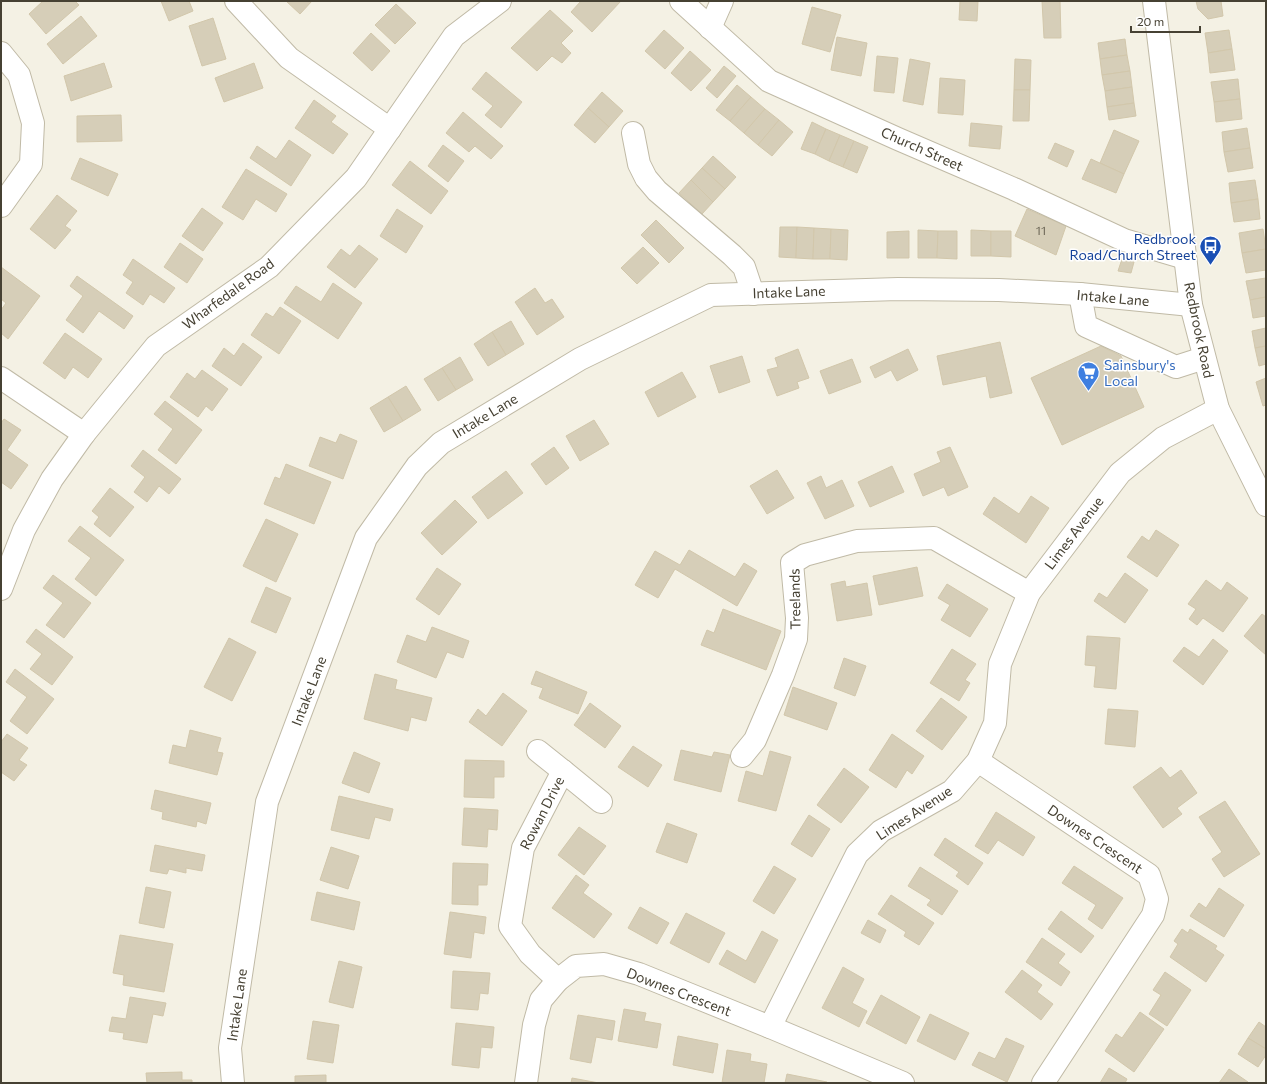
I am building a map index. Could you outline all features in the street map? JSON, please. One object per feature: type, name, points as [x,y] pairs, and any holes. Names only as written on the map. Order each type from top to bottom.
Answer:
[{"type":"street","points":[[236,1],[289,58],[390,129]]},
{"type":"street","name":"Wharfedale Road","points":[[1,589],[27,524],[52,479],[84,434],[156,346],[269,267],[356,178],[454,36],[500,1]]},
{"type":"street","name":"Church Street","points":[[681,1],[769,81],[1014,189],[1124,240],[1185,258]]},
{"type":"street","points":[[710,28],[722,1]]},
{"type":"street","name":"Redbrook Road","points":[[1154,1],[1191,305],[1218,409],[1266,504]]},
{"type":"street","points":[[1,53],[19,75],[33,123],[31,164],[1,206]]},
{"type":"street","points":[[634,133],[639,164],[646,178],[657,191],[744,267],[753,294]]},
{"type":"street","name":"Intake Lane","points":[[233,1083],[230,1048],[267,802],[366,538],[416,466],[441,443],[580,359],[711,295],[898,289],[999,290],[1080,294],[1191,305]]},
{"type":"street","points":[[1080,294],[1086,326],[1176,367],[1204,358]]},
{"type":"street","points":[[1,378],[84,434]]},
{"type":"street","name":"Limes Avenue","points":[[770,1027],[856,854],[881,831],[952,791],[978,761],[995,723],[1000,664],[1028,593],[1120,473],[1162,438],[1218,409]]},
{"type":"street","name":"Treelands","points":[[742,756],[755,740],[783,675],[796,639],[797,618],[792,563],[806,555],[857,541],[934,538],[1028,593]]},
{"type":"street","name":"Rowan Drive","points":[[538,751],[601,802]]},
{"type":"street","name":"Downes Crescent","points":[[978,761],[1149,875],[1157,899],[1152,915],[1042,1083]]},
{"type":"street","name":"Rowan Drive","points":[[558,980],[530,954],[510,926],[522,848],[563,772]]},
{"type":"street","name":"Downes Crescent","points":[[526,1083],[534,1025],[541,1000],[558,980],[576,966],[604,964],[639,974],[903,1083]]},
{"type":"building","points":[[43,1],[75,1],[79,5],[46,34],[29,14]]},
{"type":"building","points":[[161,1],[189,1],[193,11],[169,21]]},
{"type":"building","points":[[286,1],[312,1],[300,14]]},
{"type":"building","points":[[581,1],[621,1],[592,32],[571,12]]},
{"type":"building","points":[[960,1],[978,1],[977,21],[959,20]]},
{"type":"building","points":[[1042,1],[1060,1],[1061,38],[1044,38]]},
{"type":"building","points":[[1196,1],[1221,1],[1223,16],[1208,19],[1198,9]]},
{"type":"building","points":[[396,4],[416,23],[395,44],[375,25]]},
{"type":"building","points":[[812,7],[841,15],[830,52],[802,44]]},
{"type":"building","points":[[550,10],[573,31],[561,43],[571,53],[562,63],[552,56],[537,71],[511,48]]},
{"type":"building","points":[[81,16],[97,36],[63,64],[47,44]]},
{"type":"building","points":[[213,18],[226,59],[202,66],[189,26]]},
{"type":"building","points":[[664,30],[684,48],[665,69],[645,51]]},
{"type":"building","points":[[1229,30],[1232,49],[1208,53],[1205,33]]},
{"type":"building","points":[[371,33],[390,51],[372,71],[353,53]]},
{"type":"building","points":[[837,37],[867,43],[861,76],[831,70]]},
{"type":"building","points":[[1125,39],[1127,55],[1100,59],[1098,43]]},
{"type":"building","points":[[1232,49],[1235,70],[1210,73],[1208,53]]},
{"type":"building","points":[[690,51],[711,70],[691,91],[671,73]]},
{"type":"building","points":[[1127,55],[1130,71],[1102,75],[1100,59]]},
{"type":"building","points":[[877,56],[898,58],[894,93],[874,91]]},
{"type":"building","points":[[910,59],[930,63],[923,105],[903,101]]},
{"type":"building","points":[[1015,59],[1031,60],[1030,90],[1014,90]]},
{"type":"building","points":[[104,63],[112,87],[71,101],[64,76]]},
{"type":"building","points":[[254,63],[263,88],[224,102],[215,78]]},
{"type":"building","points":[[724,66],[736,76],[717,98],[706,88]]},
{"type":"building","points":[[1130,71],[1132,87],[1105,91],[1102,75]]},
{"type":"building","points":[[486,72],[522,102],[501,128],[485,115],[493,106],[472,89]]},
{"type":"building","points":[[940,78],[965,80],[963,115],[938,113]]},
{"type":"building","points":[[1238,79],[1240,99],[1214,102],[1211,82]]},
{"type":"building","points":[[737,85],[751,97],[730,121],[716,110]]},
{"type":"building","points":[[1132,87],[1134,103],[1107,107],[1105,91]]},
{"type":"building","points":[[1014,90],[1030,90],[1029,121],[1013,121]]},
{"type":"building","points":[[602,92],[623,111],[609,127],[588,108]]},
{"type":"building","points":[[751,97],[765,109],[744,133],[730,121]]},
{"type":"building","points":[[1240,99],[1242,119],[1216,122],[1214,102]]},
{"type":"building","points":[[314,100],[336,116],[331,122],[348,134],[333,154],[295,128]]},
{"type":"building","points":[[1134,103],[1136,116],[1109,120],[1107,107]]},
{"type":"building","points":[[588,108],[609,127],[595,143],[574,125]]},
{"type":"building","points":[[765,109],[779,120],[758,145],[744,133]]},
{"type":"building","points":[[463,112],[503,146],[491,159],[475,146],[469,152],[446,133]]},
{"type":"building","points":[[121,115],[122,141],[77,142],[77,116]]},
{"type":"building","points":[[779,120],[793,132],[772,156],[758,145]]},
{"type":"building","points":[[812,122],[826,129],[815,154],[801,149]]},
{"type":"building","points":[[971,123],[1002,126],[1000,149],[969,146]]},
{"type":"building","points":[[1247,128],[1250,148],[1224,152],[1222,132]]},
{"type":"building","points":[[826,129],[840,135],[829,161],[815,154]]},
{"type":"building","points":[[1114,130],[1139,141],[1124,174],[1100,163]]},
{"type":"building","points":[[840,135],[854,141],[843,167],[829,161]]},
{"type":"building","points":[[289,140],[311,155],[291,186],[250,158],[257,146],[276,159]]},
{"type":"building","points":[[854,141],[868,147],[857,173],[843,167]]},
{"type":"building","points":[[1055,143],[1074,151],[1067,167],[1048,158]]},
{"type":"building","points":[[443,145],[464,161],[448,182],[428,166]]},
{"type":"building","points":[[1250,148],[1253,168],[1228,172],[1224,152]]},
{"type":"building","points":[[713,156],[736,177],[725,189],[702,168]]},
{"type":"building","points":[[80,158],[118,174],[108,196],[71,179]]},
{"type":"building","points":[[1091,159],[1124,174],[1116,193],[1082,179]]},
{"type":"building","points":[[410,161],[448,191],[431,214],[392,185]]},
{"type":"building","points":[[702,168],[725,189],[713,202],[691,180]]},
{"type":"building","points":[[246,169],[287,194],[276,212],[256,199],[243,220],[222,207]]},
{"type":"building","points":[[691,180],[713,202],[702,214],[679,193]]},
{"type":"building","points":[[1255,180],[1258,199],[1231,203],[1229,183]]},
{"type":"building","points":[[57,195],[77,211],[65,226],[71,230],[55,249],[30,229]]},
{"type":"building","points":[[1258,199],[1260,219],[1234,222],[1231,203]]},
{"type":"building","points":[[202,208],[223,223],[203,251],[182,236]]},
{"type":"building","points":[[397,209],[423,226],[406,253],[380,236]]},
{"type":"building","points":[[1027,209],[1066,226],[1056,255],[1015,236]]},
{"type":"building","points":[[656,220],[684,248],[669,263],[641,235]]},
{"type":"building","points":[[780,227],[797,227],[796,258],[779,257]]},
{"type":"building","points":[[797,227],[814,228],[813,259],[796,258]]},
{"type":"building","points":[[814,228],[831,229],[830,259],[813,259]]},
{"type":"building","points":[[831,229],[848,230],[847,260],[830,259]]},
{"type":"building","points":[[1263,229],[1266,249],[1242,253],[1239,233]]},
{"type":"building","points":[[918,230],[938,231],[937,258],[918,258]]},
{"type":"building","points":[[971,230],[991,231],[991,256],[971,256]]},
{"type":"building","points":[[909,231],[909,258],[887,258],[887,232]]},
{"type":"building","points":[[938,231],[957,231],[957,259],[937,258]]},
{"type":"building","points":[[991,231],[1011,231],[1011,257],[991,256]]},
{"type":"building","points":[[180,243],[203,259],[187,283],[164,267]]},
{"type":"building","points":[[359,245],[378,259],[355,288],[327,267],[341,249],[350,256]]},
{"type":"building","points":[[643,247],[659,263],[637,284],[621,268]]},
{"type":"building","points":[[1266,249],[1266,270],[1246,273],[1242,253]]},
{"type":"building","points":[[133,259],[175,288],[164,303],[150,294],[143,305],[126,293],[133,282],[123,275]]},
{"type":"building","points":[[1122,259],[1134,262],[1131,273],[1118,271]]},
{"type":"building","points":[[1,267],[40,296],[8,339],[1,333],[1,310],[6,303],[1,299]]},
{"type":"building","points":[[77,276],[133,316],[124,329],[99,311],[83,333],[66,320],[83,296],[70,286]]},
{"type":"building","points":[[1266,278],[1266,297],[1250,300],[1246,281]]},
{"type":"building","points":[[333,283],[362,303],[338,339],[284,303],[296,286],[321,302]]},
{"type":"building","points":[[535,288],[545,303],[552,299],[564,317],[537,335],[515,302]]},
{"type":"building","points":[[1266,297],[1266,316],[1253,318],[1250,300]]},
{"type":"building","points":[[280,307],[301,321],[279,354],[251,335],[266,313],[273,317]]},
{"type":"building","points":[[511,321],[524,344],[506,355],[492,332]]},
{"type":"building","points":[[1266,328],[1266,346],[1255,348],[1252,331]]},
{"type":"building","points":[[492,332],[506,355],[488,366],[474,344]]},
{"type":"building","points":[[65,333],[102,359],[88,378],[73,367],[65,379],[43,363]]},
{"type":"building","points":[[1000,342],[1012,393],[990,398],[986,376],[943,385],[937,356]]},
{"type":"building","points":[[243,343],[262,357],[241,386],[212,366],[224,348],[234,356]]},
{"type":"building","name":"Sainsbury's Local","points":[[1101,346],[1121,356],[1144,407],[1062,445],[1031,378]]},
{"type":"building","points":[[1266,346],[1266,364],[1259,366],[1255,348]]},
{"type":"building","points":[[798,349],[809,378],[797,382],[799,388],[777,396],[767,370],[778,367],[775,358]]},
{"type":"building","points":[[908,349],[918,370],[897,381],[891,370],[875,378],[870,367]]},
{"type":"building","points":[[742,356],[750,382],[719,393],[710,366]]},
{"type":"building","points":[[460,357],[473,380],[456,390],[442,368]]},
{"type":"building","points":[[852,359],[861,382],[829,394],[820,371]]},
{"type":"building","points":[[442,368],[456,390],[438,401],[424,379]]},
{"type":"building","points":[[202,370],[228,389],[212,411],[206,406],[198,417],[170,397],[187,373],[195,379]]},
{"type":"building","points":[[682,372],[696,397],[658,417],[645,392]]},
{"type":"building","points":[[1266,378],[1266,405],[1263,406],[1256,382]]},
{"type":"building","points":[[406,386],[421,410],[403,421],[388,397]]},
{"type":"building","points":[[388,397],[403,421],[384,432],[370,408]]},
{"type":"building","points":[[165,401],[202,430],[176,464],[158,450],[173,429],[154,414]]},
{"type":"building","points":[[4,419],[21,430],[7,450],[28,465],[11,489],[1,482],[1,423]]},
{"type":"building","points":[[594,420],[609,444],[580,461],[566,436]]},
{"type":"building","points":[[340,434],[357,441],[343,479],[309,466],[320,437],[336,443]]},
{"type":"building","points":[[554,447],[569,468],[546,485],[531,464]]},
{"type":"building","points":[[950,447],[968,487],[948,496],[944,487],[923,496],[914,474],[941,462],[937,452]]},
{"type":"building","points":[[143,450],[181,479],[169,494],[159,486],[147,502],[134,492],[145,477],[131,466]]},
{"type":"building","points":[[286,464],[331,482],[314,524],[264,504],[275,477],[280,479]]},
{"type":"building","points":[[892,466],[904,492],[870,507],[858,482]]},
{"type":"building","points":[[777,470],[794,498],[767,514],[750,486]]},
{"type":"building","points":[[506,471],[523,493],[488,519],[472,497]]},
{"type":"building","points":[[821,476],[826,488],[842,480],[854,506],[825,519],[807,483]]},
{"type":"building","points":[[110,488],[134,507],[110,537],[94,524],[99,517],[92,511]]},
{"type":"building","points":[[1031,496],[1049,508],[1026,543],[983,514],[994,497],[1019,514]]},
{"type":"building","points":[[455,500],[477,522],[442,555],[421,533]]},
{"type":"building","points":[[266,519],[298,534],[276,582],[243,566]]},
{"type":"building","points":[[80,526],[124,560],[96,596],[75,579],[91,558],[68,541]]},
{"type":"building","points":[[1156,530],[1179,545],[1157,577],[1127,557],[1142,536],[1149,541]]},
{"type":"building","points":[[689,550],[735,577],[744,563],[757,571],[737,606],[675,569],[658,598],[635,585],[655,551],[680,565]]},
{"type":"building","points":[[917,567],[923,596],[879,605],[873,576]]},
{"type":"building","points":[[437,568],[461,584],[439,615],[416,599]]},
{"type":"building","points":[[1125,573],[1148,590],[1125,623],[1094,601],[1099,593],[1107,598]]},
{"type":"building","points":[[53,575],[91,603],[64,638],[46,625],[63,603],[43,588]]},
{"type":"building","points":[[1206,580],[1221,591],[1227,582],[1248,598],[1223,632],[1203,618],[1197,625],[1189,619],[1196,609],[1188,604]]},
{"type":"building","points":[[845,581],[846,587],[867,583],[872,615],[837,621],[831,584]]},
{"type":"building","points":[[947,584],[988,609],[970,637],[941,620],[950,605],[938,598]]},
{"type":"building","points":[[266,587],[291,598],[276,633],[251,622]]},
{"type":"building","points":[[723,609],[781,631],[766,670],[701,645],[707,630],[714,633]]},
{"type":"building","points":[[1262,614],[1266,617],[1266,655],[1244,636]]},
{"type":"building","points":[[432,627],[469,641],[463,658],[447,652],[436,678],[397,662],[407,635],[426,642]]},
{"type":"building","points":[[36,629],[73,657],[52,685],[30,669],[42,654],[26,642]]},
{"type":"building","points":[[1087,636],[1120,638],[1116,689],[1094,687],[1096,666],[1085,665]]},
{"type":"building","points":[[229,638],[256,652],[232,701],[204,687]]},
{"type":"building","points":[[1213,639],[1228,651],[1203,685],[1173,661],[1184,647],[1199,657]]},
{"type":"building","points":[[952,649],[976,664],[965,680],[970,683],[959,701],[930,683]]},
{"type":"building","points":[[844,658],[866,666],[855,696],[834,688]]},
{"type":"building","points":[[15,669],[54,699],[27,734],[10,721],[27,697],[6,682]]},
{"type":"building","points":[[536,671],[587,692],[578,714],[539,698],[543,688],[531,684]]},
{"type":"building","points":[[375,674],[397,680],[395,689],[432,698],[426,721],[411,717],[408,731],[364,719]]},
{"type":"building","points":[[793,687],[837,703],[827,730],[784,715]]},
{"type":"building","points":[[503,693],[527,711],[502,746],[469,722],[478,709],[486,716]]},
{"type":"building","points":[[941,698],[967,717],[942,750],[916,731]]},
{"type":"building","points":[[590,703],[621,726],[605,748],[574,725]]},
{"type":"building","points":[[1108,709],[1138,711],[1135,747],[1105,744]]},
{"type":"building","points":[[190,730],[221,738],[217,752],[223,753],[217,775],[169,763],[173,745],[186,748]]},
{"type":"building","points":[[7,734],[28,748],[19,760],[27,765],[14,781],[1,772],[1,742]]},
{"type":"building","points":[[892,734],[924,756],[912,774],[907,770],[896,788],[869,770]]},
{"type":"building","points":[[633,746],[662,765],[648,787],[618,767]]},
{"type":"building","points":[[681,750],[712,757],[714,752],[730,755],[721,792],[674,780]]},
{"type":"building","points":[[770,751],[791,757],[776,811],[738,801],[746,771],[763,776]]},
{"type":"building","points":[[354,752],[380,763],[369,793],[342,783]]},
{"type":"building","points":[[465,760],[504,761],[504,777],[494,777],[494,798],[464,797]]},
{"type":"building","points":[[1161,767],[1170,778],[1181,770],[1197,793],[1177,808],[1182,814],[1163,828],[1133,787]]},
{"type":"building","points":[[844,768],[869,787],[841,823],[817,805]]},
{"type":"building","points":[[155,790],[211,803],[206,824],[197,821],[196,827],[162,819],[163,812],[151,809]]},
{"type":"building","points":[[339,796],[393,809],[390,821],[375,817],[369,839],[331,830]]},
{"type":"building","points":[[1225,801],[1260,854],[1224,877],[1212,859],[1222,852],[1199,817]]},
{"type":"building","points":[[464,808],[498,810],[497,830],[488,829],[487,847],[462,845]]},
{"type":"building","points":[[996,812],[1035,837],[1023,856],[998,840],[988,854],[975,846]]},
{"type":"building","points":[[809,815],[830,829],[812,857],[791,844]]},
{"type":"building","points":[[667,823],[697,834],[687,863],[656,852]]},
{"type":"building","points":[[579,827],[606,846],[584,875],[558,855]]},
{"type":"building","points":[[945,838],[983,863],[968,885],[956,876],[959,872],[934,855]]},
{"type":"building","points":[[155,845],[205,855],[202,871],[186,868],[186,873],[169,869],[167,874],[150,871]]},
{"type":"building","points":[[331,847],[359,856],[348,889],[320,880]]},
{"type":"building","points":[[453,863],[488,864],[487,885],[478,885],[478,905],[452,904]]},
{"type":"building","points":[[774,866],[796,879],[774,914],[753,901]]},
{"type":"building","points":[[1074,866],[1123,898],[1102,929],[1088,919],[1096,905],[1062,883]]},
{"type":"building","points":[[920,867],[958,891],[942,915],[927,905],[931,900],[908,886]]},
{"type":"building","points":[[576,875],[589,885],[583,893],[612,914],[594,938],[552,908]]},
{"type":"building","points":[[146,887],[171,892],[164,928],[139,923]]},
{"type":"building","points":[[1219,888],[1244,905],[1224,937],[1190,916],[1199,903],[1206,908]]},
{"type":"building","points":[[317,892],[360,902],[354,930],[311,920]]},
{"type":"building","points":[[891,895],[934,923],[919,945],[904,936],[906,932],[878,914]]},
{"type":"building","points":[[640,907],[669,923],[657,944],[628,928]]},
{"type":"building","points":[[1061,911],[1094,936],[1081,953],[1048,929]]},
{"type":"building","points":[[450,912],[486,917],[484,934],[474,932],[471,958],[444,954]]},
{"type":"building","points":[[686,913],[725,933],[709,963],[670,943]]},
{"type":"building","points":[[868,920],[886,930],[880,943],[861,933]]},
{"type":"building","points":[[1182,929],[1188,933],[1190,929],[1217,946],[1215,949],[1224,955],[1206,982],[1170,957],[1178,944],[1174,941]]},
{"type":"building","points":[[762,931],[778,940],[755,983],[719,964],[727,950],[746,961]]},
{"type":"building","points":[[120,935],[173,944],[164,992],[123,985],[124,975],[113,973]]},
{"type":"building","points":[[1042,938],[1065,954],[1058,963],[1070,972],[1061,986],[1026,962]]},
{"type":"building","points":[[339,961],[362,967],[353,1008],[329,1002]]},
{"type":"building","points":[[843,967],[864,979],[852,1003],[867,1011],[859,1027],[822,1008]]},
{"type":"building","points":[[1022,970],[1042,985],[1037,992],[1053,1004],[1041,1020],[1005,992]]},
{"type":"building","points":[[453,971],[490,973],[488,994],[480,993],[478,1010],[451,1008]]},
{"type":"building","points":[[1165,972],[1191,990],[1167,1026],[1149,1014],[1161,995],[1153,990]]},
{"type":"building","points":[[881,995],[920,1017],[906,1044],[866,1023]]},
{"type":"building","points":[[130,997],[166,1003],[163,1016],[153,1014],[147,1043],[123,1039],[124,1033],[109,1031],[112,1017],[126,1019]]},
{"type":"building","points":[[624,1009],[646,1013],[644,1021],[661,1024],[657,1048],[618,1041]]},
{"type":"building","points":[[1140,1012],[1164,1029],[1134,1072],[1105,1051],[1116,1034],[1122,1038]]},
{"type":"building","points":[[930,1014],[969,1033],[955,1060],[917,1041]]},
{"type":"building","points":[[578,1015],[615,1021],[612,1040],[596,1037],[591,1063],[570,1059]]},
{"type":"building","points":[[313,1021],[339,1025],[333,1063],[307,1059]]},
{"type":"building","points":[[1259,1022],[1266,1027],[1266,1049],[1248,1038]]},
{"type":"building","points":[[456,1023],[494,1027],[492,1048],[481,1047],[479,1068],[452,1065]]},
{"type":"building","points":[[678,1036],[718,1044],[713,1073],[673,1065]]},
{"type":"building","points":[[1006,1038],[1024,1046],[1007,1082],[972,1065],[979,1052],[995,1059]]},
{"type":"building","points":[[1248,1038],[1266,1049],[1266,1055],[1258,1067],[1238,1054]]},
{"type":"building","points":[[727,1050],[751,1054],[750,1061],[767,1064],[764,1083],[722,1083]]},
{"type":"building","points":[[1109,1068],[1127,1079],[1125,1083],[1100,1083]]},
{"type":"building","points":[[1229,1069],[1248,1082],[1219,1083]]},
{"type":"building","points":[[182,1072],[182,1080],[192,1080],[192,1083],[147,1083],[146,1073]]},
{"type":"building","points":[[787,1074],[827,1082],[827,1083],[785,1083]]},
{"type":"building","points":[[326,1075],[326,1083],[295,1083],[295,1076]]},
{"type":"building","points":[[572,1078],[599,1083],[571,1083]]},
{"type":"place","name":"Redbrook Road/Church Street","points":[[1211,266]]},
{"type":"place","name":"Sainsbury's Local","points":[[1088,392]]}]
